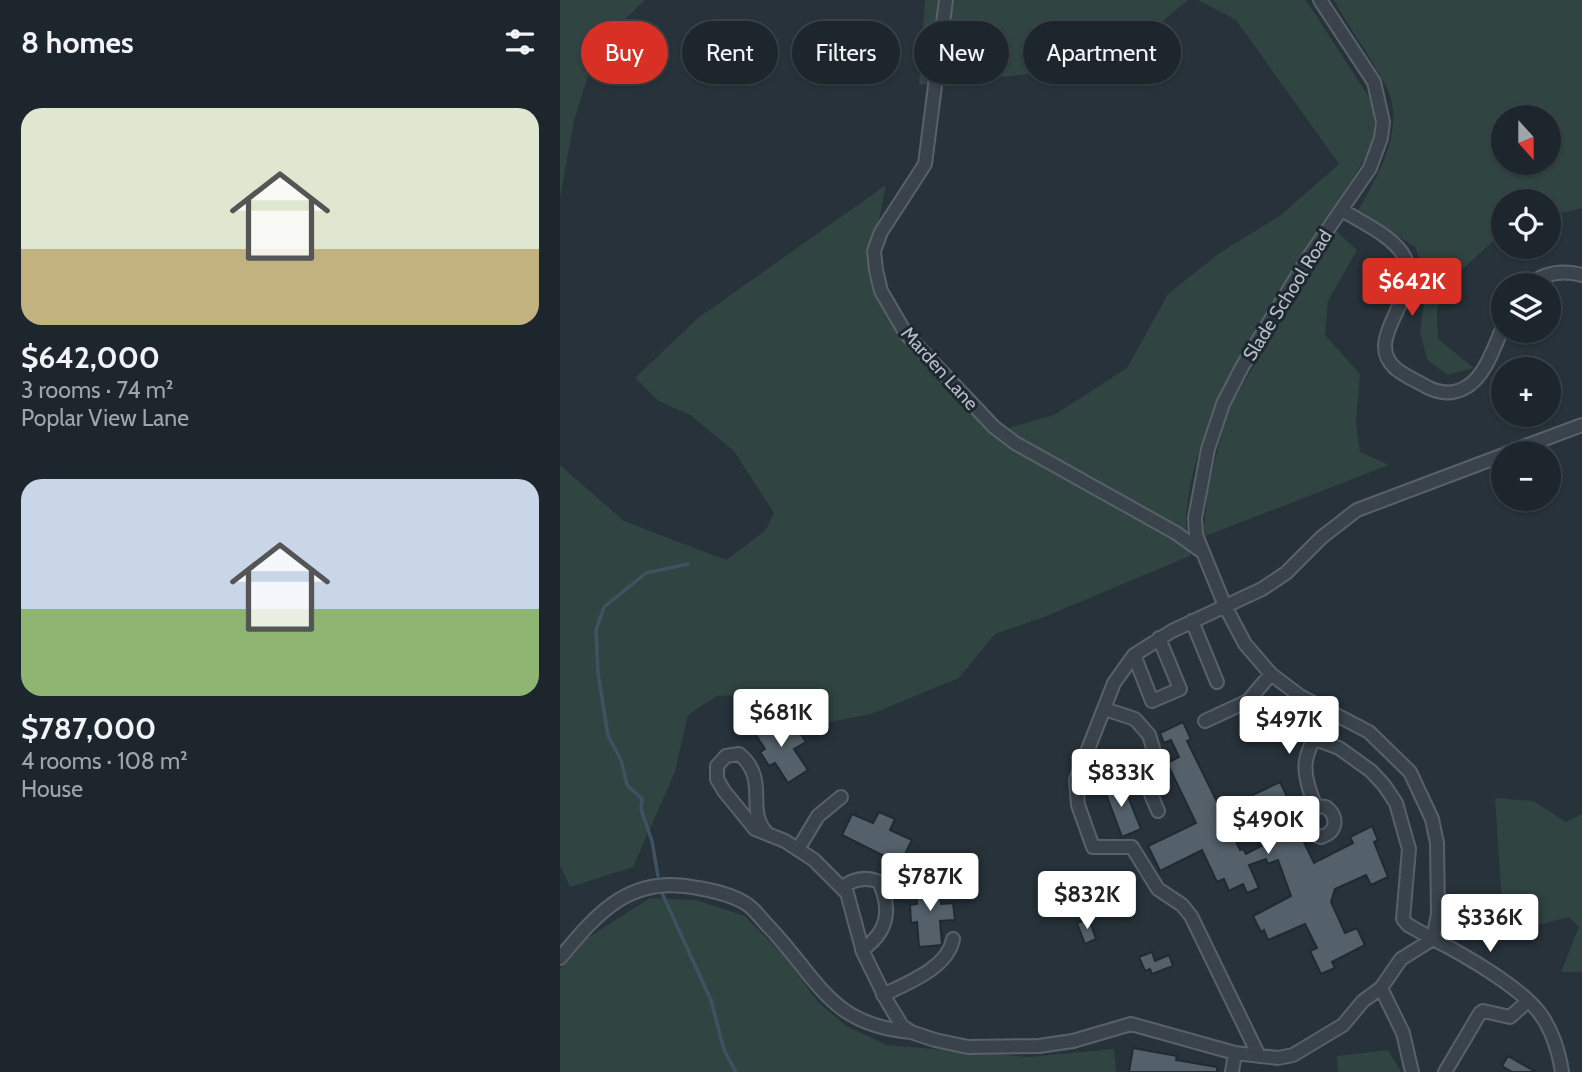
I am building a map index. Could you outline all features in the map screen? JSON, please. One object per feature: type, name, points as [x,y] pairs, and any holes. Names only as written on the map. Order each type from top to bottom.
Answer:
[{"type":"street","name":"Marden Lane","points":[[946,0],[925,164],[881,232],[874,251],[881,291],[906,334],[994,427],[1015,443],[1176,533],[1201,551]]},
{"type":"street","name":"Slade School Road","points":[[1320,0],[1374,82],[1383,122],[1381,138],[1370,168],[1308,258],[1242,367],[1223,404],[1208,449],[1195,519],[1196,535],[1225,606],[1245,644],[1270,674],[1300,696],[1370,732],[1410,772],[1433,819],[1437,843],[1438,914],[1433,939]]},
{"type":"street","points":[[1342,210],[1393,244],[1405,259],[1409,281],[1384,342],[1388,360],[1402,373],[1440,393],[1458,391],[1467,387],[1480,373],[1495,343]]},
{"type":"street","points":[[1553,273],[1582,275]]},
{"type":"street","points":[[1540,441],[1582,425]]},
{"type":"street","points":[[1259,1056],[1186,909],[1158,888],[1132,847],[1093,848],[1078,805],[1075,788],[1079,770],[1114,683],[1134,655],[1159,638],[1262,589],[1286,573],[1322,537],[1357,510],[1491,459]]},
{"type":"street","points":[[1192,621],[1217,682]]},
{"type":"street","points":[[1134,655],[1152,701],[1180,689],[1159,638]]},
{"type":"street","points":[[1205,721],[1248,701],[1270,674]]},
{"type":"street","points":[[1248,701],[1315,739],[1339,748],[1363,765],[1384,785],[1396,803],[1409,849],[1403,919],[1408,925],[1454,950],[1528,1001],[1540,1013],[1549,1031],[1562,1072]]},
{"type":"street","points":[[1105,709],[1135,719],[1149,735],[1153,748],[1148,787],[1158,811]]},
{"type":"street","points":[[1315,807],[1303,769],[1330,710]]},
{"type":"street","points":[[766,832],[757,817],[758,787],[754,771],[739,754],[726,755],[717,766],[717,779],[743,817],[755,829],[766,832],[814,860],[842,887],[851,903],[862,950],[883,995],[902,1026],[911,1032]]},
{"type":"street","points":[[798,849],[817,816],[841,797]]},
{"type":"street","points":[[1304,819],[1315,807],[1330,810],[1335,825],[1326,836],[1311,834]]},
{"type":"street","points":[[842,887],[858,879],[872,879],[879,883],[886,901],[888,916],[884,926],[878,936],[862,950]]},
{"type":"street","points":[[560,958],[586,927],[623,897],[649,885],[685,885],[720,892],[748,905],[840,1009],[869,1024],[968,1047],[1026,1046],[1073,1041],[1131,1024],[1235,1053],[1278,1058],[1310,1047],[1343,1025],[1363,1001],[1381,988],[1401,959],[1433,939]]},
{"type":"street","points":[[883,995],[943,960],[953,939]]},
{"type":"street","points":[[1381,988],[1403,1033],[1412,1072]]},
{"type":"street","points":[[1445,1072],[1480,1013],[1483,1011],[1510,1017],[1528,1001]]},
{"type":"street","points":[[1232,1072],[1235,1053]]},
{"type":"green space","points":[[560,0],[645,0],[623,21],[581,21],[581,84],[585,84],[574,121],[560,198]]},
{"type":"green space","points":[[925,0],[1188,0],[1163,21],[1023,21],[1023,75],[1009,76],[1009,21],[924,21]]},
{"type":"green space","points":[[1198,0],[1306,0],[1374,105],[1374,135],[1367,156],[1255,330],[1209,425],[1193,472],[1186,518],[1190,556],[1044,617],[995,634],[959,678],[871,714],[809,726],[777,694],[717,696],[688,715],[675,772],[633,867],[570,887],[560,865],[560,465],[624,521],[726,560],[765,531],[774,513],[734,451],[690,415],[659,401],[635,378],[698,318],[886,185],[875,239],[884,291],[906,334],[949,391],[994,432],[1054,415],[1127,368],[1168,294],[1218,254],[1281,215],[1339,164],[1236,20]]},
{"type":"green space","points":[[1334,0],[1582,0],[1582,208],[1561,213],[1561,189],[1491,189],[1491,243],[1452,279],[1437,309],[1438,339],[1474,368],[1447,375],[1427,359],[1420,332],[1427,280],[1415,247],[1358,210],[1381,167],[1391,135],[1392,103],[1381,77]]},
{"type":"green space","points":[[1335,230],[1357,250],[1328,301],[1325,335],[1360,374],[1356,423],[1360,452],[1389,465],[1203,537],[1208,489],[1227,411]]},
{"type":"green space","points":[[1495,798],[1533,801],[1566,822],[1582,814],[1582,972],[1561,972],[1579,927],[1569,917],[1504,934]]},
{"type":"green space","points":[[650,898],[696,900],[745,916],[784,956],[818,1002],[846,1026],[887,1045],[1029,1057],[1114,1049],[1116,1072],[560,1072],[560,969],[581,942]]},
{"type":"green space","points":[[1388,1050],[1401,1072],[1338,1072],[1337,1056]]},
{"type":"building","points":[[771,716],[785,736],[797,728],[806,742],[794,749],[808,770],[788,783],[775,763],[769,766],[760,752],[765,749],[752,729]]},
{"type":"building","points":[[1183,722],[1191,739],[1187,741],[1221,810],[1280,782],[1292,807],[1271,817],[1279,834],[1297,826],[1296,823],[1304,828],[1302,838],[1314,863],[1353,843],[1350,837],[1372,826],[1378,840],[1374,842],[1388,877],[1371,885],[1366,875],[1335,889],[1331,902],[1345,933],[1357,928],[1365,945],[1332,962],[1335,968],[1321,974],[1310,951],[1317,948],[1305,924],[1268,940],[1253,916],[1291,896],[1278,860],[1268,864],[1266,859],[1249,865],[1259,888],[1247,893],[1243,884],[1229,891],[1224,879],[1217,882],[1202,850],[1160,871],[1148,846],[1196,823],[1167,763],[1179,757],[1171,740],[1164,743],[1160,733]],"holes":[[[1254,825],[1263,845],[1246,854],[1243,849],[1240,850],[1233,835]]]},
{"type":"building","points":[[1108,775],[1115,793],[1125,789],[1141,829],[1122,837],[1100,778]]},
{"type":"building","points":[[879,812],[895,819],[890,830],[912,840],[900,864],[842,835],[852,814],[873,823]]},
{"type":"building","points":[[939,879],[941,904],[953,903],[955,920],[940,921],[942,945],[919,947],[917,922],[911,923],[910,905],[917,904],[916,881]]},
{"type":"building","points":[[1089,919],[1096,939],[1085,944],[1077,923]]},
{"type":"building","points":[[1152,952],[1155,961],[1169,955],[1173,966],[1152,974],[1150,969],[1145,971],[1139,957]]},
{"type":"building","points":[[1133,1048],[1177,1056],[1176,1060],[1217,1067],[1217,1072],[1129,1072]]},
{"type":"building","points":[[1508,1056],[1536,1072],[1512,1072],[1502,1066]]},
{"type":"waterway","points":[[658,876],[652,841],[641,809],[642,799],[627,785],[621,760],[608,736],[598,673],[596,630],[604,607],[646,573],[688,564]]},
{"type":"waterway","points":[[661,891],[711,1000],[724,1050],[736,1072]]}]
